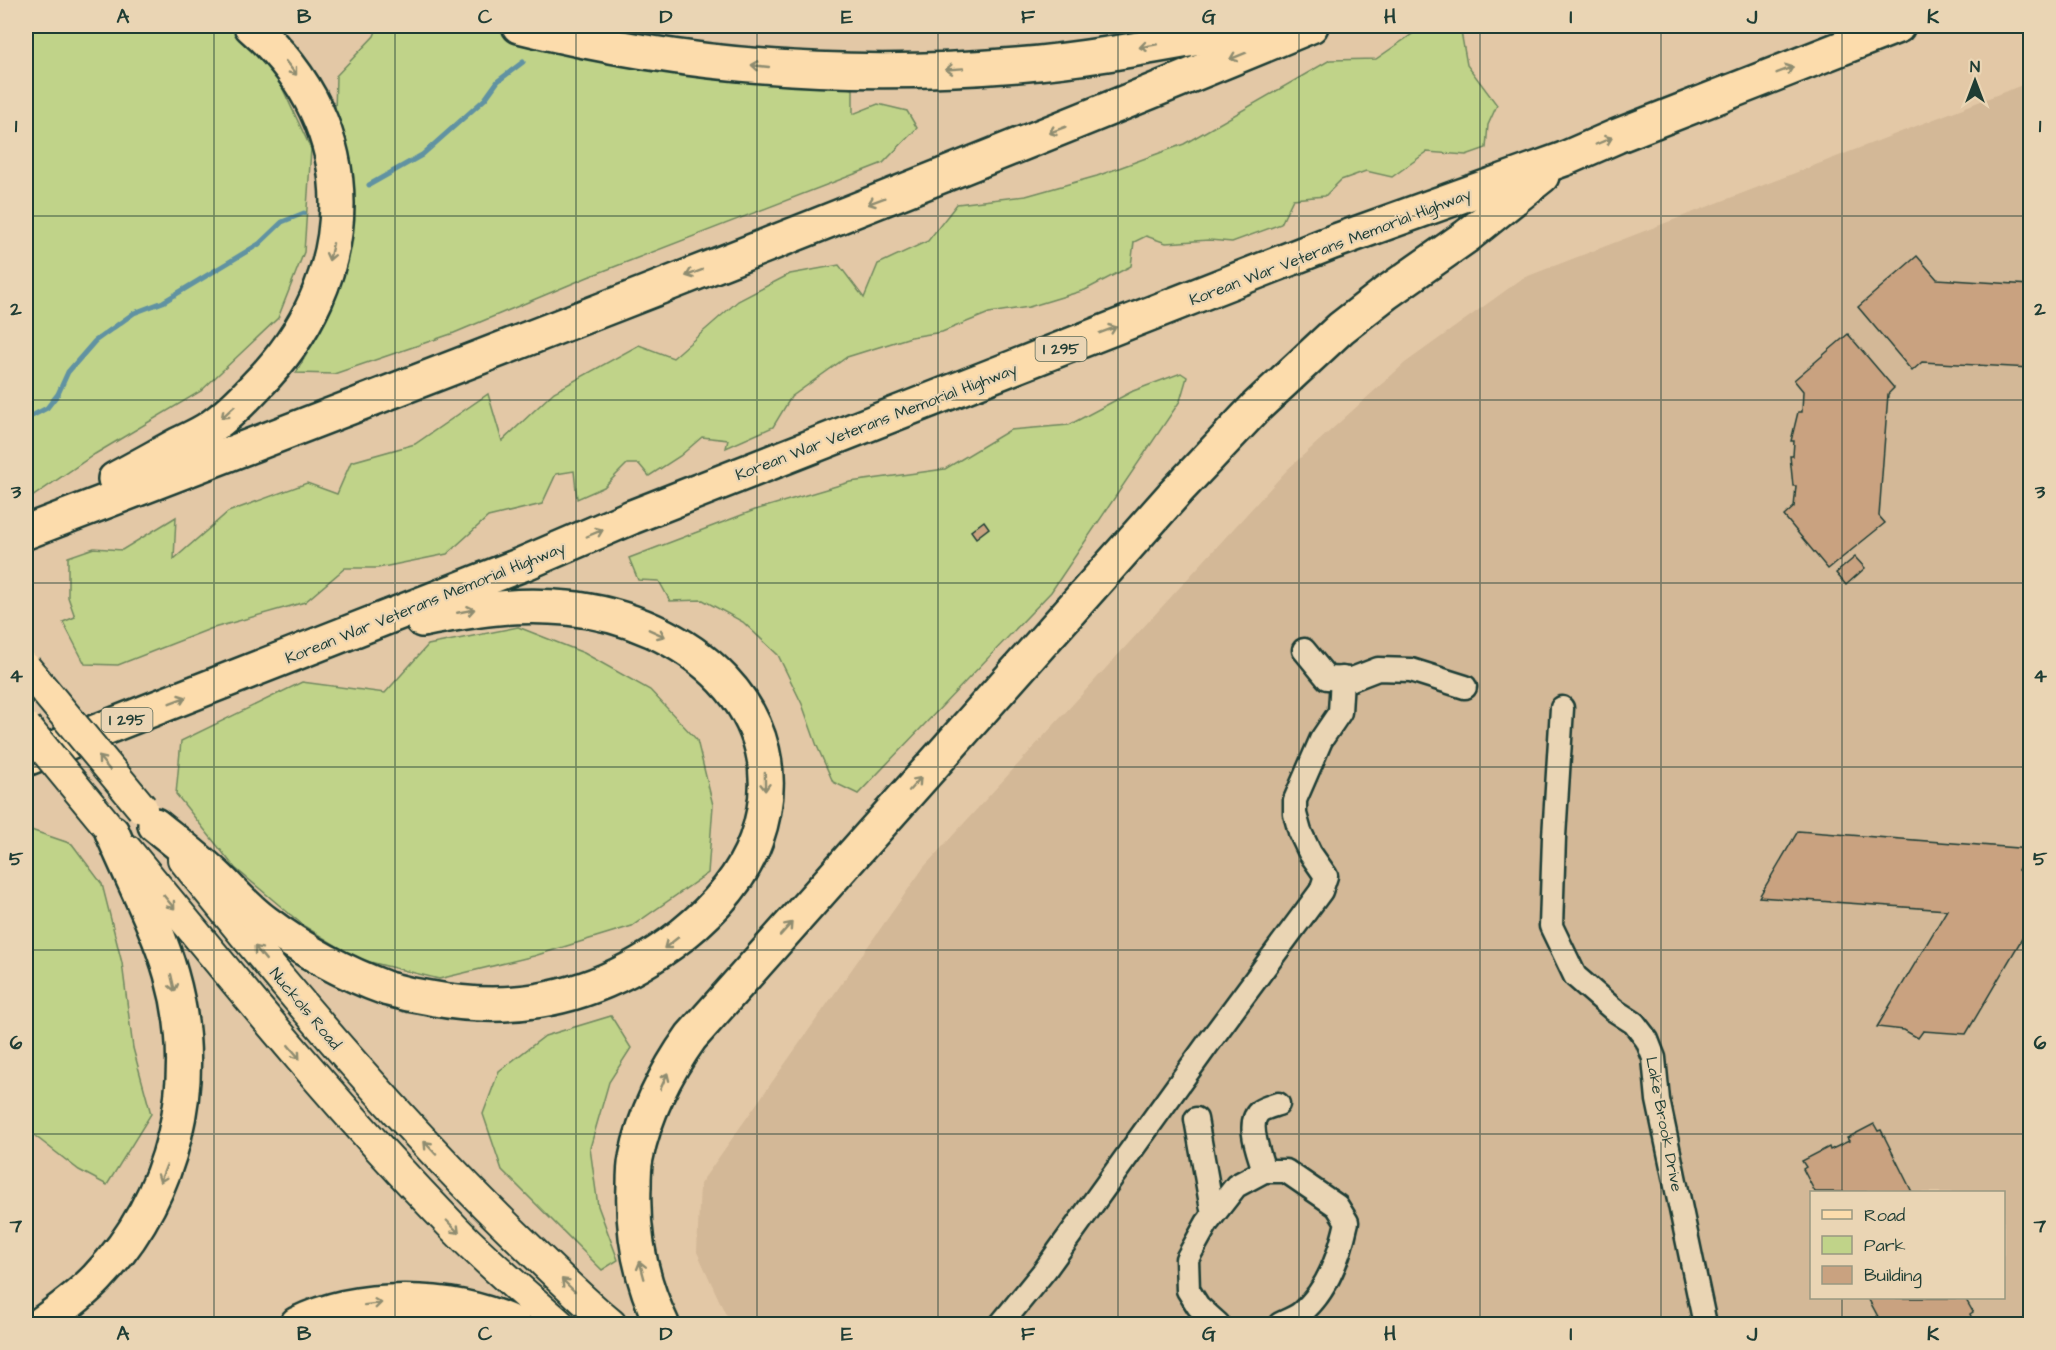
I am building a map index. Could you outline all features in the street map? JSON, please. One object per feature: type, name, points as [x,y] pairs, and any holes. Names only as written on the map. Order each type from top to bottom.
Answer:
[{"type":"highway","points":[[26,526],[212,427],[261,381],[285,352],[302,328],[319,293],[335,237],[336,181],[330,147],[317,108],[299,77],[280,53],[251,26]]},
{"type":"highway","points":[[519,26],[614,46],[700,59],[775,67],[876,71],[963,69],[1074,59],[1268,26]]},
{"type":"highway","points":[[26,532],[324,418],[1085,120],[1311,26]]},
{"type":"highway","name":"Korean War Veterans Memorial Highway","points":[[26,759],[523,564],[632,517],[1322,246],[1564,159],[1898,26]]},
{"type":"highway","points":[[662,1324],[648,1289],[639,1256],[633,1209],[635,1161],[640,1141],[665,1076],[691,1037],[1150,520],[1256,407],[1341,328],[1467,236],[1564,159]]},
{"type":"highway","points":[[148,817],[213,873],[262,921],[302,948],[345,970],[388,988],[451,1002],[486,1006],[532,1002],[566,995],[631,969],[663,950],[715,906],[742,869],[757,838],[764,810],[764,763],[752,722],[742,703],[725,680],[692,651],[656,632],[617,618],[571,608],[540,606],[481,608],[408,622],[229,680]]},
{"type":"highway","points":[[41,1324],[70,1303],[97,1278],[125,1244],[144,1215],[162,1177],[172,1150],[180,1116],[184,1064],[182,1024],[172,976],[155,923],[109,828]]},
{"type":"highway","points":[[297,1324],[349,1306],[389,1302],[426,1303],[466,1308],[514,1324]]},
{"type":"main road","name":"Nuckols Road","points":[[26,668],[279,976],[375,1088],[507,1227],[611,1324]]},
{"type":"main road","points":[[26,727],[268,1022],[350,1117],[456,1231],[559,1324]]},
{"type":"street","points":[[1304,650],[1327,678],[1352,679],[1378,669],[1411,669],[1465,687]]},
{"type":"street","points":[[1001,1324],[1045,1270],[1321,891],[1326,876],[1310,853],[1300,832],[1294,814],[1295,800],[1321,740],[1340,712],[1342,678]]},
{"type":"street","name":"Lake Brook Drive","points":[[1562,708],[1551,926],[1575,976],[1614,1010],[1634,1023],[1647,1040],[1654,1058],[1658,1100],[1705,1324]]},
{"type":"street","points":[[1264,1171],[1253,1132],[1254,1118],[1261,1111],[1278,1104]]},
{"type":"street","points":[[1196,1119],[1213,1215]]},
{"type":"street","points":[[1218,1324],[1198,1306],[1188,1290],[1187,1259],[1213,1215],[1236,1186],[1264,1171],[1286,1171],[1337,1206],[1347,1222],[1341,1249],[1324,1287],[1301,1313],[1280,1324]]},
{"type":"shaded area","points":[[2030,82],[2030,1324],[735,1324],[725,1313],[697,1252],[700,1184],[924,867],[1288,469],[1405,363],[1523,278]]},
{"type":"green space","points":[[26,26],[233,26],[279,81],[311,149],[304,252],[278,318],[201,391],[95,454],[26,501]]},
{"type":"green space","points":[[378,26],[474,26],[588,50],[816,80],[853,89],[853,114],[878,104],[907,111],[917,128],[883,163],[588,277],[454,333],[334,374],[296,373],[320,331],[334,298],[347,230],[348,171],[335,112],[336,76],[374,36]]},
{"type":"green space","points":[[1424,26],[1460,26],[1467,65],[1497,105],[1488,125],[1486,148],[1466,155],[1427,152],[1392,177],[1366,171],[1341,180],[1325,196],[1293,199],[1281,224],[1232,242],[1209,240],[1166,243],[1146,236],[1134,242],[1131,266],[1085,290],[1029,307],[989,313],[942,332],[911,337],[847,357],[791,397],[773,427],[726,448],[728,440],[702,437],[680,456],[649,476],[639,464],[627,464],[604,487],[577,499],[574,471],[556,474],[542,504],[488,517],[447,554],[378,568],[345,568],[305,602],[210,629],[118,665],[85,664],[63,622],[75,617],[68,597],[68,557],[94,548],[122,550],[176,517],[174,559],[228,512],[307,483],[337,494],[351,462],[415,444],[488,394],[502,441],[554,392],[639,345],[673,358],[738,301],[790,274],[839,265],[864,298],[878,264],[928,241],[957,204],[1026,196],[1097,176],[1184,144],[1330,60],[1376,59]]},
{"type":"green space","points":[[1181,373],[1187,377],[1180,401],[1051,592],[858,794],[833,782],[802,704],[778,655],[743,622],[703,600],[670,601],[659,581],[638,580],[629,558],[755,510],[850,482],[945,469],[1010,430],[1069,425],[1133,391]]},
{"type":"green space","points":[[518,627],[584,653],[650,690],[697,740],[713,805],[708,873],[632,926],[534,956],[439,979],[358,959],[304,926],[235,868],[176,794],[181,741],[302,682],[385,693],[428,645]]},
{"type":"green space","points":[[26,830],[72,844],[102,884],[122,963],[133,1048],[151,1114],[107,1185],[79,1170],[26,1129]]},
{"type":"green space","points":[[611,1016],[631,1048],[609,1082],[590,1148],[598,1206],[618,1260],[602,1270],[502,1170],[483,1114],[499,1071],[545,1036]]},
{"type":"building","points":[[1917,256],[1937,279],[2030,285],[2030,368],[1922,362],[1912,371],[1858,307]]},
{"type":"building","points":[[1848,334],[1894,388],[1888,394],[1879,516],[1885,523],[1828,569],[1784,516],[1794,507],[1796,486],[1793,486],[1790,456],[1793,456],[1794,441],[1791,441],[1798,412],[1802,412],[1803,391],[1794,380]]},
{"type":"building","points":[[984,521],[989,528],[976,538],[971,531]]},
{"type":"building","points":[[1855,557],[1865,568],[1846,585],[1836,573]]},
{"type":"building","points":[[1798,831],[2030,849],[2018,870],[2030,878],[2030,925],[1966,1034],[1923,1031],[1918,1038],[1904,1030],[1877,1027],[1947,910],[1759,897]]},
{"type":"building","points":[[1874,1124],[1878,1131],[1881,1130],[1912,1191],[1814,1191],[1803,1169],[1806,1167],[1802,1161],[1829,1147],[1830,1150],[1849,1141],[1847,1138]]},
{"type":"building","points":[[1869,1299],[1966,1299],[1973,1312],[1970,1314],[1973,1321],[1965,1324],[1882,1324]]},
{"type":"waterway","points":[[369,185],[422,155],[485,99],[498,81],[523,62]]},
{"type":"waterway","points":[[26,419],[47,408],[58,394],[68,372],[95,341],[134,313],[163,302],[259,244],[282,222],[304,213]]}]
